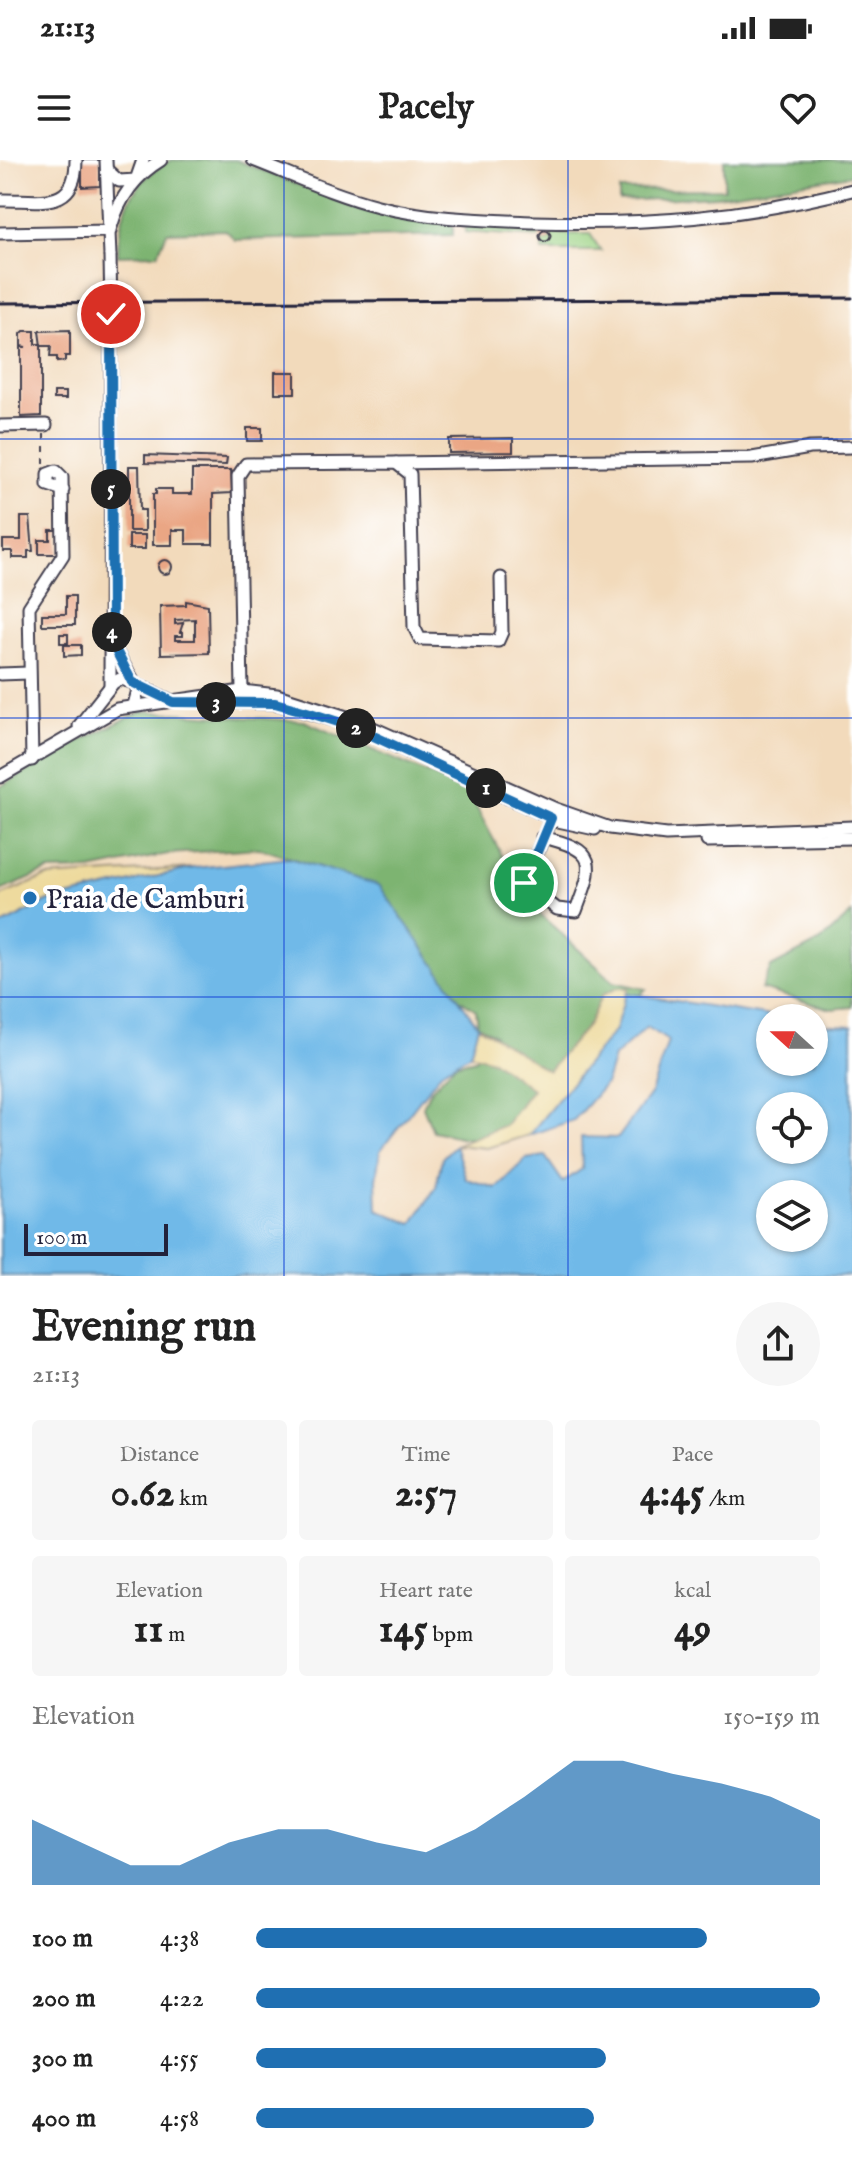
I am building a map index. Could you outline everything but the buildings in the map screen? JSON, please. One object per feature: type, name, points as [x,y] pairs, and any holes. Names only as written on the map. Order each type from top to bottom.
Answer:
[{"type":"street","points":[[0,200],[64,196],[74,185],[76,160]]},
{"type":"street","points":[[110,231],[117,208],[136,180],[143,160]]},
{"type":"street","points":[[106,165],[119,181],[136,180],[161,160]]},
{"type":"street","points":[[253,160],[380,207],[492,220],[644,223],[698,219],[776,209],[852,190]]},
{"type":"street","points":[[106,165],[110,231],[112,643],[107,698],[117,709]]},
{"type":"street","points":[[0,233],[110,231]]},
{"type":"street","points":[[0,426],[45,428]]},
{"type":"street","points":[[242,691],[238,476],[246,464],[752,458],[810,448],[852,447]]},
{"type":"street","points":[[396,463],[410,474],[414,627],[417,637],[498,641],[502,632],[501,578]]},
{"type":"street","points":[[32,760],[29,607],[63,555],[63,490]]},
{"type":"street","points":[[112,643],[138,694],[134,705]]},
{"type":"street","points":[[0,674],[29,673]]},
{"type":"street","points":[[0,784],[33,767],[75,731],[109,687],[120,679],[173,702],[275,703],[307,712],[354,727],[554,814],[608,832],[665,840],[852,838]]},
{"type":"street","points":[[0,777],[117,709],[242,691],[277,695],[353,719],[554,814],[610,828],[666,835],[852,827]]},
{"type":"street","points":[[542,837],[582,852],[588,859],[591,870],[576,911],[557,909],[524,883],[542,837],[554,814]]},
{"type":"path","points":[[44,470],[45,428]]},
{"type":"green space","points":[[172,160],[236,160],[360,209],[453,224],[453,235],[235,240],[226,230],[167,232],[158,254],[118,255],[121,225],[130,199],[147,177]]},
{"type":"green space","points":[[724,160],[852,160],[852,175],[717,196],[619,201],[619,190],[724,189]]},
{"type":"green space","points":[[466,225],[540,229],[541,237],[465,232]]},
{"type":"green space","points":[[550,229],[561,234],[590,234],[601,251],[543,251],[543,242],[550,240]]},
{"type":"green space","points":[[142,711],[304,721],[467,790],[517,883],[541,915],[614,982],[646,989],[605,1025],[505,1139],[464,1138],[433,1131],[423,1107],[429,1092],[455,1064],[475,1059],[495,1035],[478,1025],[476,1010],[451,993],[373,893],[341,874],[259,848],[168,854],[90,870],[48,871],[0,891],[0,787],[67,747]]},
{"type":"green space","points":[[852,913],[852,1007],[831,1009],[828,1004],[814,1004],[761,989],[771,967],[821,941]]},
{"type":"sand","name":"Praia de Camburi","points":[[194,868],[49,901],[0,926],[0,896],[46,877]]},
{"type":"sand","points":[[617,988],[628,988],[615,1030],[529,1135],[487,1148],[455,1145],[505,1125],[532,1089],[492,1060],[470,1054],[478,1026],[548,1071],[588,1025],[602,995]]},
{"type":"water","points":[[289,858],[379,885],[478,1026],[470,1054],[443,1070],[380,1151],[376,1179],[377,1209],[412,1224],[436,1187],[442,1158],[455,1145],[466,1179],[496,1188],[526,1159],[545,1156],[563,1182],[582,1169],[581,1137],[618,1138],[651,1093],[668,1041],[647,1027],[614,1057],[606,1083],[574,1120],[529,1135],[615,1030],[626,993],[756,1014],[756,1076],[828,1076],[828,1025],[852,1026],[852,1276],[0,1276],[0,926],[49,901],[194,868]]},
{"type":"railway","points":[[0,303],[852,298]]},
{"type":"place","name":"Praia de Camburi","points":[[30,898]]},
{"type":"route","points":[[111,314],[112,643],[132,682],[173,702],[275,703],[354,727],[551,818],[524,883]]}]
